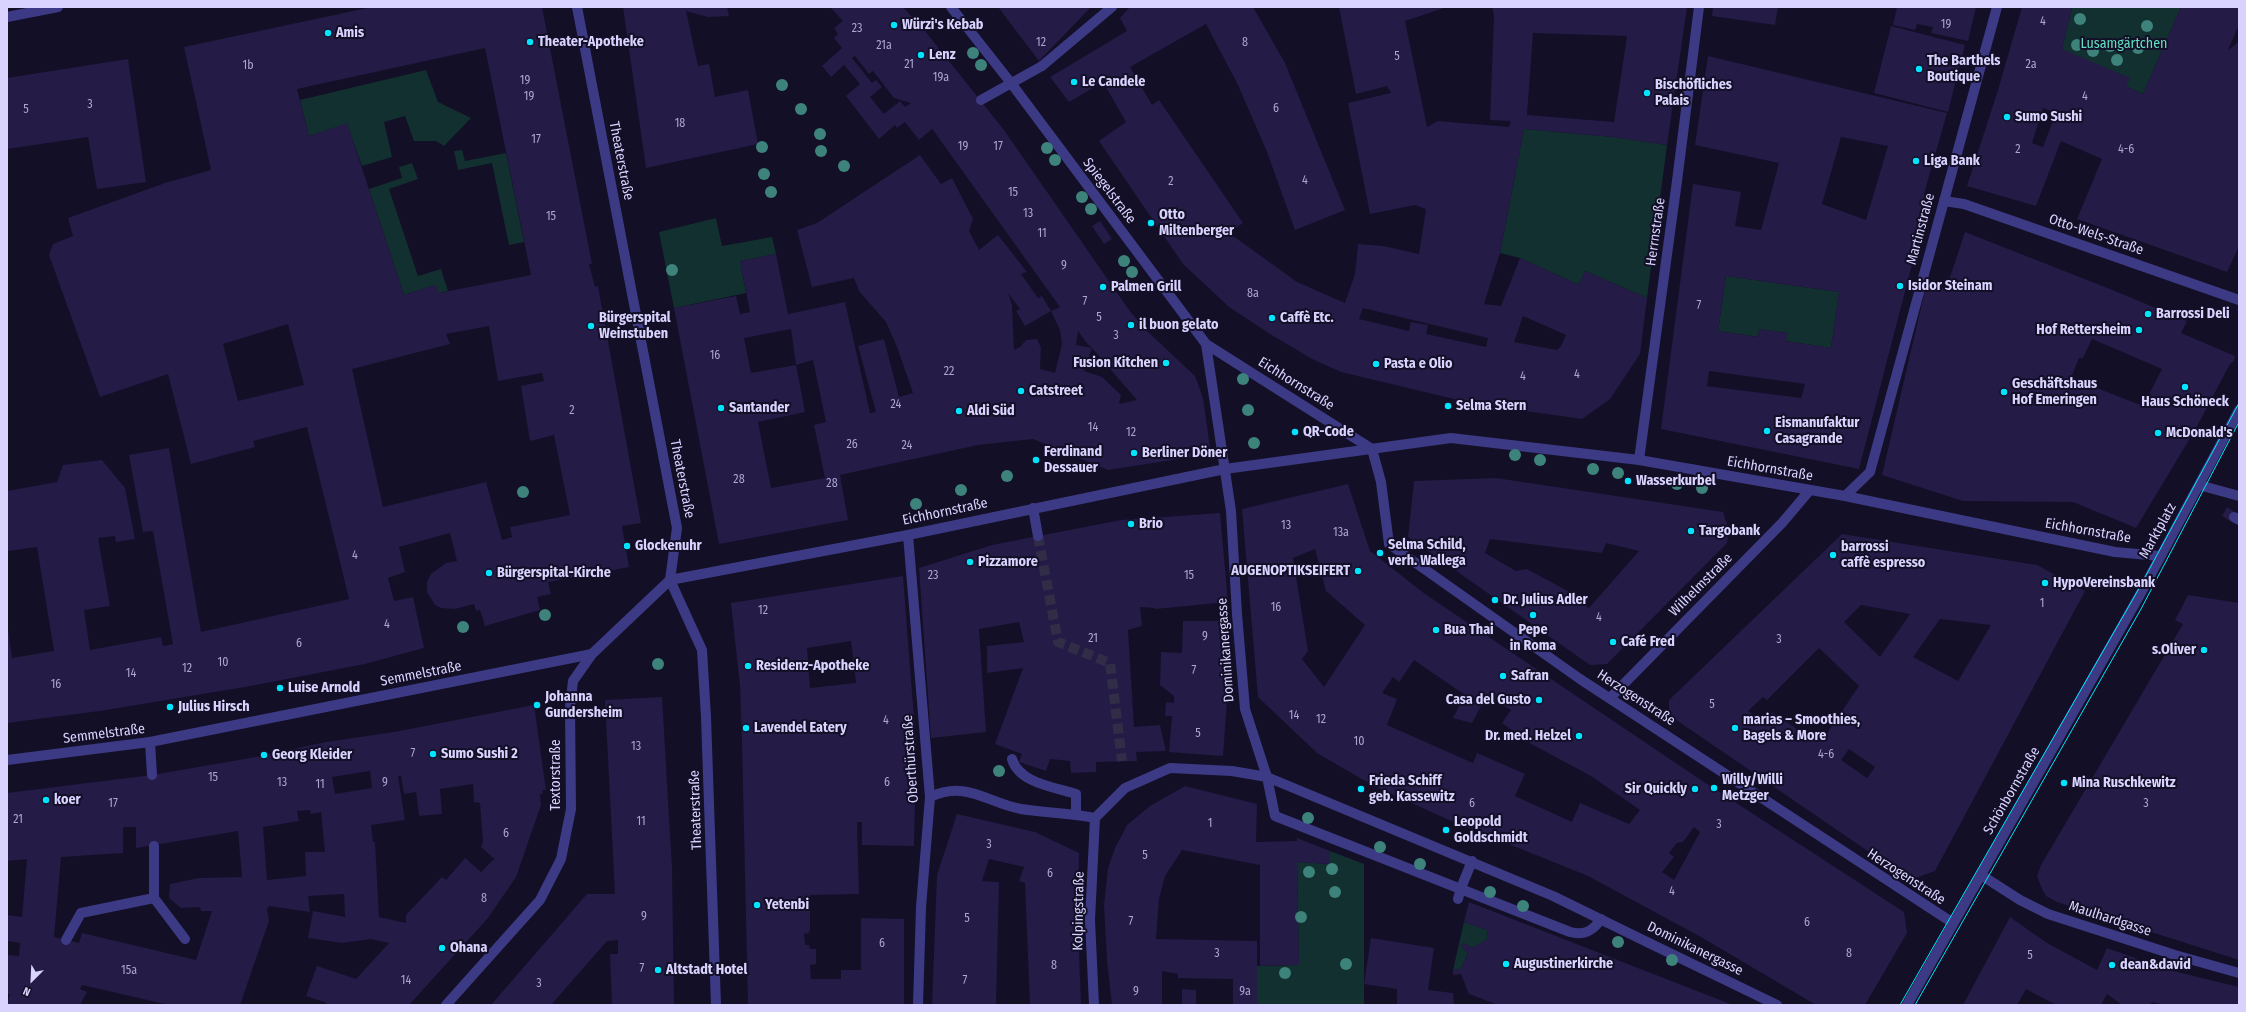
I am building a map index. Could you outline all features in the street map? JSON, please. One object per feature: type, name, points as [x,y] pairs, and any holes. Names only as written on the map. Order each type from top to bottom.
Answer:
[{"type":"street","points":[[7,16],[58,7]]},
{"type":"street","name":"Theaterstraße","points":[[577,7],[677,528],[670,580],[702,650],[706,717],[716,1005]]},
{"type":"street","name":"Spiegelstraße","points":[[951,7],[1011,83],[1184,316]]},
{"type":"street","points":[[981,100],[1042,66],[1112,7]]},
{"type":"street","name":"Herrnstraße","points":[[1639,460],[1699,7]]},
{"type":"street","name":"Martinstraße","points":[[1845,496],[1870,472],[1997,7]]},
{"type":"street","name":"Otto-Wels-Straße","points":[[1944,201],[1964,204],[2239,300]]},
{"type":"street","name":"Eichhornstraße","points":[[1184,316],[1206,344],[1372,449]]},
{"type":"street","name":"Eichhornstraße","points":[[1206,344],[1225,469]]},
{"type":"street","name":"Marktplatz","points":[[2142,592],[2239,410]]},
{"type":"street","name":"Eichhornstraße","points":[[670,580],[908,535],[1225,469],[1451,438],[1639,460],[1845,496],[2115,552],[2160,556]]},
{"type":"street","name":"Herzogenstraße","points":[[1372,449],[1381,482],[1389,544],[1610,698],[1953,923]]},
{"type":"street","name":"Dominikanergasse","points":[[1225,469],[1231,511],[1237,614],[1245,709],[1268,777],[1275,816],[1576,934],[1592,930],[1601,919]]},
{"type":"street","points":[[2199,485],[2239,496]]},
{"type":"street","name":"Wilhelmstraße","points":[[1610,698],[1782,523],[1810,490]]},
{"type":"street","points":[[1033,508],[1038,536]]},
{"type":"street","name":"Oberthürstraße","points":[[908,535],[930,797],[921,907],[918,1005]]},
{"type":"street","points":[[592,654],[670,580]]},
{"type":"street","name":"Schönbornstraße","points":[[1907,1005],[2142,592]]},
{"type":"street","name":"Semmelstraße","points":[[7,760],[150,742],[592,654]]},
{"type":"street","name":"Textorstraße","points":[[446,1005],[540,900],[561,859],[571,809],[570,708],[573,681],[592,654]]},
{"type":"street","points":[[150,742],[152,775]]},
{"type":"street","points":[[1012,759],[1015,768],[1026,778],[1076,794],[1076,814]]},
{"type":"street","points":[[930,797],[949,790],[963,790],[1020,809],[1076,814],[1095,818],[1125,788],[1170,768],[1232,771],[1268,777]]},
{"type":"street","name":"Dominikanergasse","points":[[1268,777],[1472,861],[1601,919],[1777,1005]]},
{"type":"street","name":"Kolpingstraße","points":[[1094,1005],[1090,920],[1095,818]]},
{"type":"street","points":[[154,846],[154,898],[185,939]]},
{"type":"street","points":[[1458,899],[1472,861]]},
{"type":"street","name":"Maulhardgasse","points":[[1981,875],[2020,900],[2048,914],[2175,955],[2239,973]]},
{"type":"street","points":[[66,940],[81,913],[154,898]]},
{"type":"green space","name":"Lusamgärtchen","points":[[2072,7],[2181,7],[2143,94],[2078,65],[2062,49]]},
{"type":"green space","points":[[426,70],[438,102],[471,118],[444,146],[436,141],[414,141],[405,116],[384,122],[392,157],[362,166],[347,124],[309,136],[300,100]]},
{"type":"green space","points":[[1524,129],[1613,137],[1667,145],[1647,298],[1585,271],[1579,285],[1520,258],[1500,253]]},
{"type":"green space","points":[[462,150],[465,161],[506,153],[524,242],[509,245],[492,163],[458,170],[454,151]]},
{"type":"green space","points":[[412,163],[418,179],[389,189],[418,276],[441,269],[448,291],[439,293],[435,285],[404,295],[369,189],[402,178],[399,167]]},
{"type":"green space","points":[[716,218],[722,246],[772,237],[776,254],[740,261],[746,293],[674,308],[659,232]]},
{"type":"green space","points":[[1726,276],[1839,292],[1831,348],[1786,341],[1787,333],[1759,329],[1758,337],[1718,331]]},
{"type":"green space","points":[[1330,851],[1364,864],[1364,1005],[1257,1005],[1257,966],[1299,965],[1297,862],[1328,864]]},
{"type":"green space","points":[[1464,922],[1487,930],[1488,939],[1472,948],[1464,943],[1461,946],[1468,953],[1461,969],[1453,970]]},
{"type":"building","points":[[372,7],[542,7],[592,264],[589,264],[595,287],[598,286],[641,523],[622,526],[629,567],[548,582],[551,594],[537,597],[540,610],[485,626],[480,610],[476,611],[474,604],[455,609],[441,608],[435,605],[427,592],[427,582],[431,574],[446,563],[457,561],[450,533],[399,547],[405,572],[388,578],[394,601],[413,597],[424,648],[365,664],[245,687],[100,711],[7,723],[7,622],[12,658],[54,651],[37,547],[7,551],[7,491],[57,482],[63,465],[102,460],[125,488],[135,539],[116,542],[115,536],[98,538],[110,606],[84,610],[90,650],[161,637],[163,646],[173,644],[153,531],[143,532],[129,455],[169,448],[201,632],[349,599],[307,427],[253,441],[255,447],[191,464],[168,374],[100,397],[49,255],[53,244],[73,236],[68,218],[165,183],[211,170],[184,47]],"holes":[[[485,48],[531,275],[439,293],[435,285],[404,295],[347,123],[309,136],[297,89]],[[288,324],[304,385],[238,401],[223,344]],[[489,326],[498,381],[542,373],[544,381],[521,386],[530,441],[554,435],[570,515],[510,527],[512,537],[502,540],[486,482],[383,507],[352,369],[450,344],[446,334]]]},
{"type":"building","points":[[623,7],[727,7],[729,16],[708,17],[686,11],[698,66],[709,64],[715,97],[748,90],[758,144],[646,168]]},
{"type":"building","points":[[830,7],[903,7],[925,31],[1004,130],[1129,310],[1146,330],[1195,376],[1203,398],[1211,454],[1108,470],[1033,439],[978,445],[840,475],[848,520],[719,544],[674,308],[736,296],[740,314],[750,312],[740,261],[776,254],[788,314],[845,302],[870,413],[876,412],[858,346],[884,339],[899,397],[913,393],[897,347],[886,322],[859,291],[854,278],[812,287],[797,230],[817,223],[920,155],[941,184],[952,178],[973,219],[969,231],[979,250],[998,235],[1027,272],[1021,274],[1038,298],[1042,296],[1051,311],[1060,307],[933,130],[932,129],[919,140],[905,122],[897,128],[895,125],[879,139],[846,96],[860,84],[844,65],[831,77],[822,66],[842,48],[834,38],[838,34],[834,28],[843,21]],"holes":[[[855,56],[869,74],[873,71],[894,98],[911,103],[905,107],[900,101],[884,114],[870,97],[882,87],[876,80],[872,83],[852,58]],[[1008,293],[1020,309],[1016,311],[1025,326],[1051,311],[1060,330],[1062,344],[1055,373],[1040,369],[1041,348],[1037,339],[1026,340],[1020,347],[1014,350],[1012,305]],[[791,329],[796,365],[751,373],[744,338]],[[1078,331],[1092,348],[1076,345]],[[1092,348],[1137,400],[1119,404],[1121,395],[1102,377],[1084,371]],[[813,360],[826,422],[814,425],[825,478],[771,488],[758,422],[805,412],[796,365]]]},
{"type":"building","points":[[998,7],[1091,7],[1039,61]]},
{"type":"building","points":[[1130,7],[1253,7],[1285,63],[1345,210],[1295,230],[1267,152],[1238,85],[1206,24],[1130,67],[1152,105],[1159,100],[1243,223],[1229,233],[1297,282],[1345,303],[1355,274],[1358,244],[1383,246],[1419,254],[1426,209],[1415,205],[1370,214],[1348,103],[1391,93],[1387,86],[1356,94],[1339,7],[1447,7],[1405,21],[1427,127],[1438,121],[1509,127],[1511,121],[1490,120],[1494,15],[1492,7],[1687,7],[1667,145],[1613,137],[1524,129],[1500,253],[1484,304],[1501,306],[1520,258],[1579,285],[1585,271],[1647,298],[1640,354],[1610,399],[1582,419],[1475,404],[1341,372],[1312,359],[1229,307],[1183,264],[1099,141],[1126,122],[1103,82],[1069,102],[1050,77],[1127,31],[1120,18]],"holes":[[[1533,33],[1627,36],[1614,122],[1527,115]],[[1363,308],[1488,338],[1486,347],[1426,334],[1428,325],[1411,322],[1409,331],[1359,319]],[[1523,316],[1566,335],[1561,346],[1557,350],[1514,342]]]},
{"type":"building","points":[[1713,7],[1778,7],[1775,25],[1712,16]]},
{"type":"building","points":[[1897,7],[1976,7],[1968,41],[1931,33],[1933,27],[1917,24],[1915,30],[1893,25]]},
{"type":"building","points":[[2022,7],[2072,7],[2062,49],[2130,78],[2126,86],[2143,94],[2181,7],[2239,7],[2239,25],[2228,50],[2239,42],[2239,246],[2227,272],[2077,219],[2102,159],[2061,141],[2036,206],[1967,186],[1998,90]],"holes":[[[2043,108],[2056,113],[2043,147],[2032,143]]]},
{"type":"building","name":"The Barthels Boutique","points":[[1891,26],[1965,45],[1948,112],[1874,93]]},
{"type":"building","points":[[1708,56],[1947,113],[1924,194],[1931,199],[1924,218],[1859,469],[1661,429],[1693,184],[1741,192],[1735,226],[1761,230],[1779,163],[1695,145]],"holes":[[[1841,137],[1888,146],[1866,220],[1822,204]],[[1726,276],[1839,292],[1831,348],[1786,341],[1788,333],[1759,329],[1758,337],[1718,331]],[[1709,371],[1805,384],[1801,398],[1707,386]]]},
{"type":"building","points":[[128,59],[146,182],[97,189],[88,137],[7,149],[7,78]]},
{"type":"building","points":[[1100,221],[1112,239],[1104,244],[1092,226]]},
{"type":"building","name":"Geschäftshaus Hof Emeringen","points":[[1965,232],[2187,321],[2181,333],[2235,356],[2234,361],[2230,364],[2195,430],[2136,528],[2073,502],[1963,501],[1882,475],[1927,282],[1946,289]],"holes":[[[2092,339],[2162,369],[2143,406],[2071,378],[2079,358],[2083,358]]]},
{"type":"building","points":[[1496,478],[1723,512],[1729,530],[1727,543],[1607,664],[1590,665],[1408,537],[1414,481]],"holes":[[[1490,539],[1602,553],[1606,543],[1639,551],[1589,608],[1575,599],[1577,596],[1527,569],[1516,571],[1485,553]]]},
{"type":"building","points":[[1348,484],[1370,551],[1425,594],[1701,780],[1904,912],[1907,933],[1865,1005],[1816,1005],[1701,937],[1588,876],[1449,820],[1372,785],[1317,753],[1258,697],[1242,509]],"holes":[[[1315,549],[1326,591],[1365,625],[1324,687],[1302,659],[1308,651],[1293,558]],[[1414,660],[1465,695],[1453,718],[1472,723],[1487,695],[1511,710],[1502,723],[1533,745],[1591,776],[1640,810],[1629,824],[1580,803],[1572,822],[1515,796],[1525,774],[1477,753],[1473,763],[1387,725],[1397,699],[1382,693],[1393,677],[1399,682]],[[1694,827],[1700,832],[1674,880],[1662,872],[1674,857],[1669,853],[1677,843],[1683,842]]]},
{"type":"building","points":[[2227,507],[2239,515],[2235,524],[2222,516]]},
{"type":"building","points":[[1220,513],[1228,602],[1155,609],[1140,607],[1142,626],[1128,630],[1134,727],[1160,725],[1166,751],[1136,752],[1137,761],[1096,762],[1096,772],[1071,773],[1070,761],[1050,759],[1046,771],[1019,762],[1022,754],[995,744],[1023,668],[987,673],[987,646],[1024,642],[1019,622],[979,629],[986,732],[931,738],[919,568],[992,545],[1121,520]]},
{"type":"building","points":[[1842,534],[2037,565],[2085,591],[1935,871],[1910,880],[1669,715],[1669,700]],"holes":[[[1861,605],[1910,614],[1880,657],[1844,622]],[[1940,619],[1991,625],[1958,681],[1913,657]],[[1819,648],[1859,686],[1821,742],[1818,740],[1816,742],[1772,712],[1765,722],[1748,711],[1763,697],[1767,700]],[[1849,749],[1875,767],[1867,778],[1841,760]]]},
{"type":"building","points":[[903,576],[916,744],[914,846],[862,845],[862,822],[857,822],[859,894],[810,895],[810,929],[809,933],[804,934],[805,945],[809,945],[810,949],[816,949],[816,964],[810,965],[811,979],[841,979],[841,970],[861,970],[861,918],[904,919],[904,1005],[748,1005],[740,686],[731,603]],"holes":[[[851,641],[856,683],[810,688],[807,648]]]},
{"type":"building","points":[[2188,595],[2239,603],[2239,960],[2057,902],[2046,896],[2037,876],[2041,865],[2183,624],[2175,620]]},
{"type":"building","points":[[1183,621],[1228,621],[1227,700],[1223,756],[1169,752],[1172,716],[1165,716],[1166,702],[1174,703],[1174,696],[1160,685],[1161,652],[1182,653]]},
{"type":"building","points":[[662,697],[672,868],[674,1005],[612,1005],[610,954],[618,954],[618,940],[607,941],[551,1005],[491,1005],[587,894],[615,894],[605,700]]},
{"type":"building","points":[[534,705],[546,790],[542,790],[543,794],[540,794],[541,805],[516,877],[488,918],[409,1005],[325,1005],[327,1003],[306,996],[317,966],[356,979],[389,943],[371,939],[342,943],[308,938],[313,911],[345,917],[344,894],[308,896],[310,912],[269,906],[267,909],[269,921],[240,1005],[169,1005],[82,985],[80,989],[87,992],[80,1005],[7,1005],[10,994],[7,994],[7,955],[19,956],[20,943],[7,941],[7,915],[22,917],[27,859],[7,861],[7,793],[152,775],[256,757],[326,742],[394,732]],"holes":[[[370,771],[372,788],[335,794],[332,777]],[[398,776],[401,776],[404,794],[416,792],[419,816],[442,814],[440,789],[473,784],[474,802],[480,803],[483,842],[481,847],[499,863],[494,859],[481,872],[465,858],[446,880],[442,877],[406,915],[406,923],[379,917],[375,842],[373,842],[371,825],[405,820]],[[310,810],[311,814],[321,812],[325,852],[305,852],[306,876],[267,880],[263,827],[299,821],[297,811]],[[123,827],[136,827],[136,848],[238,831],[242,877],[199,878],[170,884],[169,898],[181,908],[200,907],[201,911],[212,911],[196,960],[82,933],[79,943],[54,937],[61,857],[123,853]]]},
{"type":"building","points":[[1185,786],[1257,804],[1256,842],[1297,841],[1297,838],[1330,851],[1329,864],[1297,862],[1299,965],[1260,966],[1260,865],[1182,850],[1165,876],[1159,899],[1156,939],[1257,941],[1257,1005],[1233,1005],[1233,979],[1178,978],[1178,974],[1162,971],[1162,1005],[1112,1005],[1107,961],[1104,905],[1108,868],[1115,848],[1127,825],[1150,806]]},
{"type":"building","points":[[957,814],[1035,832],[1079,853],[1078,926],[1081,1005],[1030,1005],[1025,883],[1019,881],[1024,867],[989,859],[982,881],[999,882],[996,1004],[932,1005],[937,875]]},
{"type":"building","name":"Augustinerkirche","points":[[1469,902],[1733,1005],[1498,1005],[1469,994],[1461,974],[1453,975],[1453,970],[1461,969],[1468,953],[1461,946],[1464,943],[1472,948],[1488,939],[1487,930],[1464,922]]},
{"type":"building","points":[[2010,917],[2047,943],[2097,970],[2107,948],[2169,970],[2239,987],[2239,1005],[2165,1005],[2152,1002],[2150,1005],[2122,1005],[2107,994],[2101,1005],[2056,1005],[2026,989],[2017,1005],[1963,1005]]},
{"type":"building","points":[[1371,938],[1434,948],[1428,990],[1453,993],[1454,1005],[1397,1005],[1397,989],[1364,984]]},
{"type":"building","points":[[1182,989],[1196,990],[1196,1005],[1182,1005]]},
{"type":"tunnel","points":[[1038,536],[1058,642],[1110,663],[1122,761]]},
{"type":"tram line","points":[[1900,1005],[2137,592],[2239,403]]},
{"type":"tram line","points":[[1915,1005],[2141,609],[2239,422]]},
{"type":"place","name":"Würzi's Kebab","points":[[894,25]]},
{"type":"place","name":"Amis","points":[[328,33]]},
{"type":"place","name":"Theater-Apotheke","points":[[530,42]]},
{"type":"place","name":"Lenz","points":[[921,55]]},
{"type":"place","name":"The Barthels Boutique","points":[[1919,69]]},
{"type":"place","name":"Le Candele","points":[[1074,82]]},
{"type":"place","name":"Bischöfliches Palais","points":[[1647,93]]},
{"type":"place","name":"Sumo Sushi","points":[[2007,117]]},
{"type":"place","name":"Liga Bank","points":[[1916,161]]},
{"type":"place","name":"Otto Miltenberger","points":[[1151,223]]},
{"type":"place","name":"Isidor Steinam","points":[[1900,286]]},
{"type":"place","name":"Palmen Grill","points":[[1103,287]]},
{"type":"place","name":"Barrossi Deli","points":[[2148,314]]},
{"type":"place","name":"Caffè Etc.","points":[[1272,318]]},
{"type":"place","name":"il buon gelato","points":[[1131,325]]},
{"type":"place","name":"Bürgerspital Weinstuben","points":[[591,326]]},
{"type":"place","name":"Hof Rettersheim","points":[[2139,330]]},
{"type":"place","name":"Fusion Kitchen","points":[[1166,363]]},
{"type":"place","name":"Pasta e Olio","points":[[1376,364]]},
{"type":"place","name":"Haus Schöneck","points":[[2185,387]]},
{"type":"place","name":"Catstreet","points":[[1021,391]]},
{"type":"place","name":"Geschäftshaus Hof Emeringen","points":[[2004,392]]},
{"type":"place","name":"Selma Stern","points":[[1448,406]]},
{"type":"place","name":"Santander","points":[[721,408]]},
{"type":"place","name":"Aldi Süd","points":[[959,411]]},
{"type":"place","name":"Eismanufaktur Casagrande","points":[[1767,431]]},
{"type":"place","name":"QR-Code","points":[[1295,432]]},
{"type":"place","name":"McDonald's","points":[[2158,433]]},
{"type":"place","name":"Berliner Döner","points":[[1134,453]]},
{"type":"place","name":"Ferdinand Dessauer","points":[[1036,460]]},
{"type":"place","name":"Wasserkurbel","points":[[1628,481]]},
{"type":"place","name":"Brio","points":[[1131,524]]},
{"type":"place","name":"Targobank","points":[[1691,531]]},
{"type":"place","name":"Glockenuhr","points":[[627,546]]},
{"type":"place","name":"Selma Schild, verh. Wallega","points":[[1380,553]]},
{"type":"place","name":"barrossi caffè espresso","points":[[1833,555]]},
{"type":"place","name":"Pizzamore","points":[[970,562]]},
{"type":"place","name":"AUGENOPTIKSEIFERT","points":[[1358,571]]},
{"type":"place","name":"Bürgerspital-Kirche","points":[[489,573]]},
{"type":"place","name":"HypoVereinsbank","points":[[2045,583]]},
{"type":"place","name":"Dr. Julius Adler","points":[[1495,600]]},
{"type":"place","name":"Pepe in Roma","points":[[1533,615]]},
{"type":"place","name":"Bua Thai","points":[[1436,630]]},
{"type":"place","name":"Café Fred","points":[[1613,642]]},
{"type":"place","name":"s.Oliver","points":[[2204,650]]},
{"type":"place","name":"Residenz-Apotheke","points":[[748,666]]},
{"type":"place","name":"Safran","points":[[1503,676]]},
{"type":"place","name":"Luise Arnold","points":[[280,688]]},
{"type":"place","name":"Casa del Gusto","points":[[1539,700]]},
{"type":"place","name":"Johanna Gundersheim","points":[[537,705]]},
{"type":"place","name":"Julius Hirsch","points":[[170,707]]},
{"type":"place","name":"Lavendel Eatery","points":[[746,728]]},
{"type":"place","name":"marias – Smoothies, Bagels & More","points":[[1735,728]]},
{"type":"place","name":"Dr. med. Helzel","points":[[1579,736]]},
{"type":"place","name":"Sumo Sushi 2","points":[[433,754]]},
{"type":"place","name":"Georg Kleider","points":[[264,755]]},
{"type":"place","name":"Mina Ruschkewitz","points":[[2064,783]]},
{"type":"place","name":"Willy/Willi Metzger","points":[[1714,788]]},
{"type":"place","name":"Frieda Schiff geb. Kassewitz","points":[[1361,789]]},
{"type":"place","name":"Sir Quickly","points":[[1695,789]]},
{"type":"place","name":"koer","points":[[46,800]]},
{"type":"place","name":"Leopold Goldschmidt","points":[[1446,830]]},
{"type":"place","name":"Yetenbi","points":[[757,905]]},
{"type":"place","name":"Ohana","points":[[442,948]]},
{"type":"place","name":"Augustinerkirche","points":[[1506,964]]},
{"type":"place","name":"dean&david","points":[[2112,965]]},
{"type":"place","name":"Altstadt Hotel","points":[[658,970]]}]
